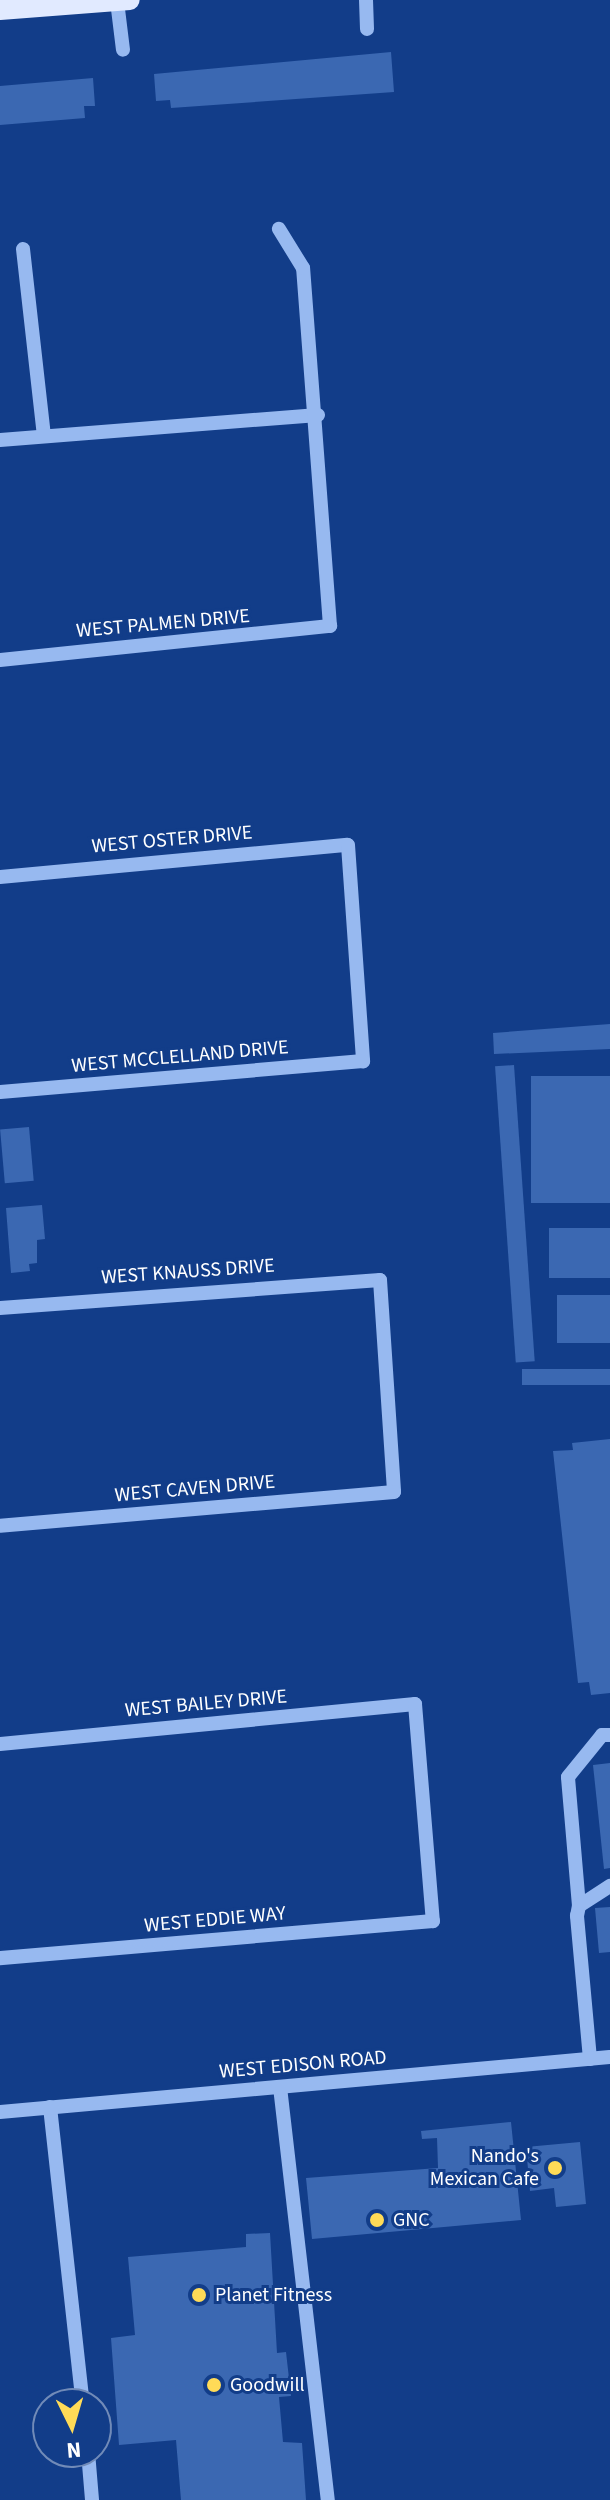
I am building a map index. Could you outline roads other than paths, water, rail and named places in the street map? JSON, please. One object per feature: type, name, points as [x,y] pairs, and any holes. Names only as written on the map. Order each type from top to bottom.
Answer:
[{"type":"main road","points":[[0,10],[122,0]]},
{"type":"street","points":[[122,0],[123,50]]},
{"type":"street","points":[[366,0],[367,29]]},
{"type":"street","points":[[0,440],[318,415],[303,268],[279,229]]},
{"type":"street","points":[[23,249],[44,436]]},
{"type":"street","name":"WEST PALMEN DRIVE","points":[[0,660],[330,626],[318,415]]},
{"type":"street","name":"WEST OSTER DRIVE","points":[[0,877],[348,845],[363,1061]]},
{"type":"street","name":"WEST MCCLELLAND DRIVE","points":[[0,1092],[363,1061]]},
{"type":"street","name":"WEST KNAUSS DRIVE","points":[[0,1308],[380,1280],[394,1492]]},
{"type":"street","name":"WEST CAVEN DRIVE","points":[[0,1526],[394,1492]]},
{"type":"street","name":"WEST BAILEY DRIVE","points":[[0,1744],[415,1704],[433,1921]]},
{"type":"street","points":[[590,2059],[568,1777],[602,1735],[610,1735]]},
{"type":"street","points":[[579,1906],[610,1886]]},
{"type":"street","name":"WEST EDDIE WAY","points":[[0,1958],[433,1921]]},
{"type":"street","name":"WEST EDISON ROAD","points":[[0,2112],[610,2057]]},
{"type":"street","points":[[280,2087],[328,2500]]},
{"type":"street","points":[[50,2107],[81,2388]]},
{"type":"street","points":[[89,2468],[92,2500]]},
{"type":"place","name":"Nando's Mexican Cafe","points":[[555,2168]]},
{"type":"place","name":"GNC","points":[[377,2220]]},
{"type":"place","name":"Planet Fitness","points":[[199,2295]]},
{"type":"place","name":"Goodwill","points":[[214,2385]]}]
